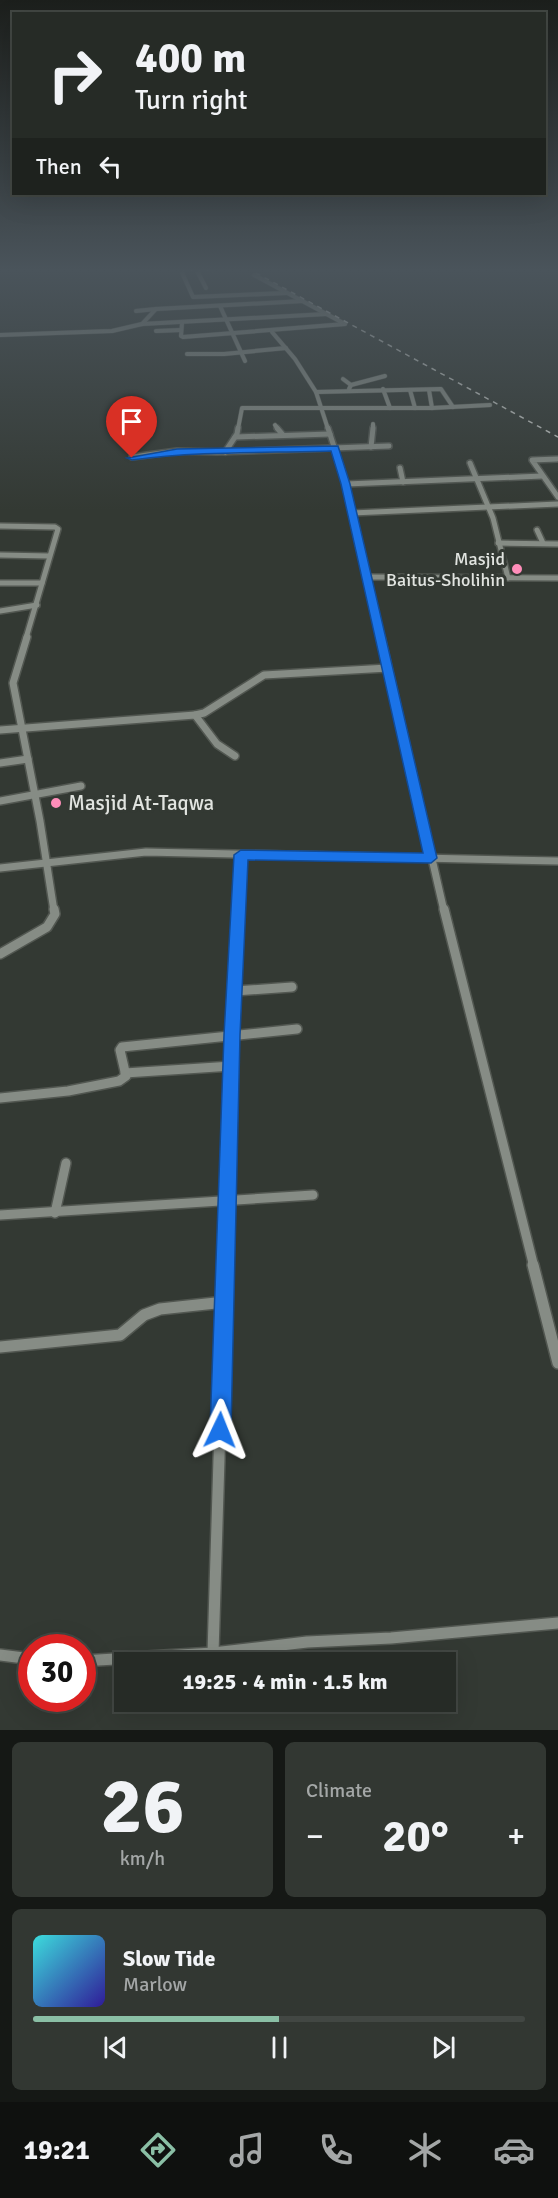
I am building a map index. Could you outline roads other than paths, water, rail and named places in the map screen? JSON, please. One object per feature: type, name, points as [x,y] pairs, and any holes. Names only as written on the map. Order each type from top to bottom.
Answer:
[{"type":"street","points":[[239,349],[245,362]]},
{"type":"street","points":[[187,354],[224,354],[279,349]]},
{"type":"street","points":[[286,349],[316,392],[346,484],[431,858],[558,1363]]},
{"type":"street","points":[[316,392],[350,387],[385,376]]},
{"type":"street","points":[[344,379],[350,387],[442,390],[453,407]]},
{"type":"street","points":[[383,389],[390,408]]},
{"type":"street","points":[[410,390],[415,408]]},
{"type":"street","points":[[429,390],[432,408]]},
{"type":"street","points":[[225,452],[241,422],[242,408],[321,406],[432,408],[490,405]]},
{"type":"street","points":[[275,424],[283,435]]},
{"type":"street","points":[[371,447],[373,424]]},
{"type":"street","points":[[235,437],[330,434]]},
{"type":"street","points":[[273,443],[274,450]]},
{"type":"street","points":[[132,458],[177,451],[225,452],[389,446]]},
{"type":"street","points":[[557,459],[532,460],[558,497]]},
{"type":"street","points":[[470,463],[493,518],[508,578]]},
{"type":"street","points":[[400,468],[404,482]]},
{"type":"street","points":[[346,484],[542,476]]},
{"type":"street","points":[[352,513],[558,504]]},
{"type":"street","points":[[0,526],[57,528],[13,683],[35,794],[54,910],[53,919],[43,930],[0,954]]},
{"type":"street","points":[[537,530],[543,543]]},
{"type":"street","points":[[498,543],[558,544]]},
{"type":"street","points":[[0,555],[49,556]]},
{"type":"street","points":[[367,577],[558,578]]},
{"type":"street","points":[[0,583],[42,583]]},
{"type":"street","points":[[0,610],[37,605]]},
{"type":"street","points":[[0,730],[195,715],[204,713],[261,676],[268,674],[388,668]]},
{"type":"street","points":[[195,715],[217,744],[235,756]]},
{"type":"street","points":[[0,763],[28,759]]},
{"type":"street","points":[[0,801],[81,786]]},
{"type":"street","points":[[0,868],[46,861],[146,852],[558,861]]},
{"type":"street","points":[[213,1652],[229,1199],[232,1035],[241,855]]},
{"type":"street","points":[[235,991],[292,987]]},
{"type":"street","points":[[0,1098],[116,1083],[124,1079],[125,1073],[120,1050],[122,1047],[297,1029]]},
{"type":"street","points":[[125,1073],[232,1066]]},
{"type":"street","points":[[55,1213],[66,1163]]},
{"type":"street","points":[[0,1215],[313,1195]]},
{"type":"street","points":[[0,1347],[120,1335],[144,1315],[160,1309],[225,1302]]},
{"type":"street","points":[[222,1652],[307,1642],[391,1638],[558,1623]]},
{"type":"street","points":[[0,1655],[18,1657]]},
{"type":"street","points":[[96,1660],[114,1659]]},
{"type":"railway","points":[[396,349],[558,437]]},
{"type":"place","name":"Masjid Baitus-Sholihin","points":[[517,569]]},
{"type":"place","name":"Masjid At-Taqwa","points":[[56,803]]}]
